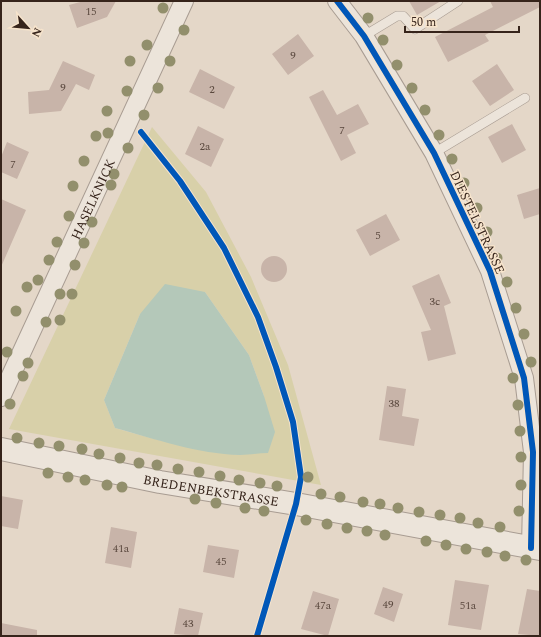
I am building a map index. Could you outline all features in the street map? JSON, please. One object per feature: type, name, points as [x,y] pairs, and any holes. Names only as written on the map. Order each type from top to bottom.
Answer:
[{"type":"street","name":"HASELKNICK","points":[[1,397],[184,1]]},
{"type":"street","name":"DIESTELSTRASSE","points":[[337,1],[364,36],[434,153],[490,271],[522,370],[533,452],[535,549]]},
{"type":"street","name":"BREDENBEKSTRASSE","points":[[1,449],[160,482],[296,504],[535,549]]},
{"type":"lane","points":[[364,36],[397,16],[403,16],[415,29],[458,1]]},
{"type":"lane","points":[[434,153],[525,98]]},
{"type":"shaded area","points":[[152,127],[206,192],[251,277],[288,365],[321,485],[9,429]],"holes":[[[205,292],[249,355],[264,396],[241,455],[193,448],[115,428],[104,400],[140,314]]]},
{"type":"shaded area","points":[[165,284],[205,292],[249,355],[275,432],[268,453],[240,455],[208,452],[115,428],[104,400],[140,314]]},
{"type":"building","points":[[84,1],[116,1],[107,17],[77,28],[69,5]]},
{"type":"building","points":[[409,1],[441,1],[417,15]]},
{"type":"building","points":[[490,1],[540,1],[540,7],[485,35],[489,41],[448,62],[435,37],[493,7]]},
{"type":"building","points":[[298,34],[314,56],[288,75],[272,54]]},
{"type":"building","points":[[63,61],[95,75],[89,90],[76,84],[61,111],[29,114],[28,92],[49,90]]},
{"type":"building","points":[[497,64],[514,90],[490,106],[472,81]]},
{"type":"building","points":[[200,69],[235,87],[224,109],[189,92]]},
{"type":"building","points":[[323,90],[337,115],[358,104],[369,124],[347,135],[356,153],[341,161],[309,97]]},
{"type":"building","points":[[512,124],[526,150],[502,163],[488,137]]},
{"type":"building","points":[[198,126],[224,139],[211,167],[185,154]]},
{"type":"building","points":[[7,142],[29,152],[17,179],[1,172],[1,157]]},
{"type":"building","points":[[540,188],[540,214],[524,219],[517,195]]},
{"type":"building","points":[[1,199],[26,210],[1,267]]},
{"type":"building","points":[[386,214],[400,240],[370,256],[356,230]]},
{"type":"building","points":[[274,256],[283,260],[287,269],[283,278],[274,282],[265,278],[261,269],[265,260]]},
{"type":"building","points":[[439,274],[451,303],[444,306],[456,354],[428,361],[421,332],[431,330],[412,286]]},
{"type":"building","points":[[387,386],[406,389],[402,416],[419,419],[414,446],[379,440]]},
{"type":"building","points":[[1,496],[23,500],[18,529],[1,526]]},
{"type":"building","points":[[111,527],[137,532],[131,568],[105,563]]},
{"type":"building","points":[[208,545],[239,550],[234,578],[203,572]]},
{"type":"building","points":[[455,580],[489,585],[481,630],[448,625]]},
{"type":"building","points":[[383,587],[403,594],[394,622],[374,614]]},
{"type":"building","points":[[527,589],[540,591],[540,636],[518,634]]},
{"type":"building","points":[[313,591],[339,599],[328,636],[301,629]]},
{"type":"building","points":[[179,608],[203,613],[198,636],[174,634]]},
{"type":"building","points":[[1,623],[37,630],[37,636],[1,636]]},
{"type":"cycle path","points":[[337,1],[364,36],[434,153],[490,271],[524,378],[533,452],[531,548]]},
{"type":"cycle path","points":[[141,132],[180,181],[224,248],[258,317],[276,367],[293,422],[301,477],[296,504],[257,636]]}]
